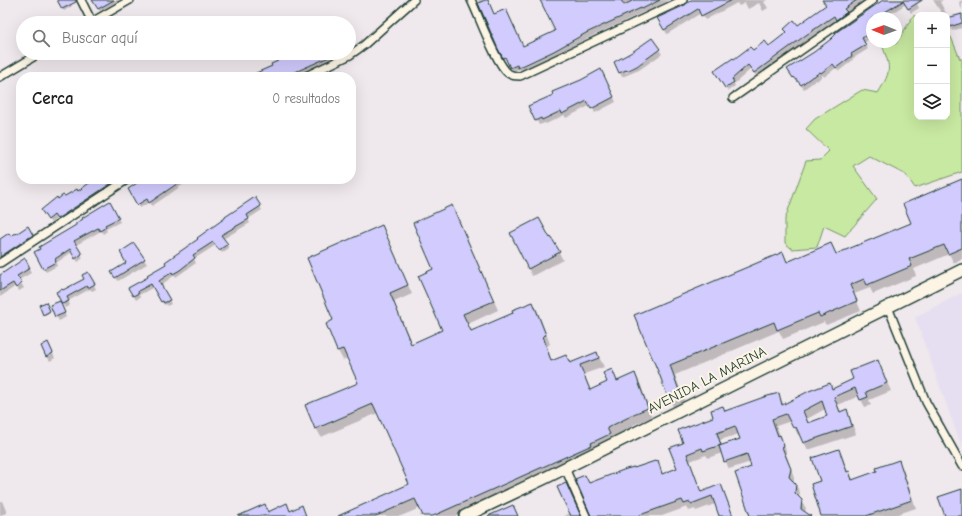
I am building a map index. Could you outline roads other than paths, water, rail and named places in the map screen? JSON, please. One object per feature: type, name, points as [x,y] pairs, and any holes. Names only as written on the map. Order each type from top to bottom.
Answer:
[{"type":"main road","name":"AVENIDA LA MARINA","points":[[465,516],[565,468],[962,270]]},
{"type":"street","points":[[81,0],[88,16]]},
{"type":"street","points":[[102,16],[130,0]]},
{"type":"street","points":[[356,51],[414,0]]},
{"type":"street","points":[[474,1],[497,57],[507,72],[513,76],[520,76],[683,0]]},
{"type":"street","points":[[733,98],[874,0]]},
{"type":"street","points":[[0,77],[28,60]]},
{"type":"street","points":[[314,72],[340,60]]},
{"type":"street","points":[[0,263],[120,184]]},
{"type":"street","points":[[888,307],[926,402],[962,466]]},
{"type":"street","points":[[565,468],[586,516]]}]
